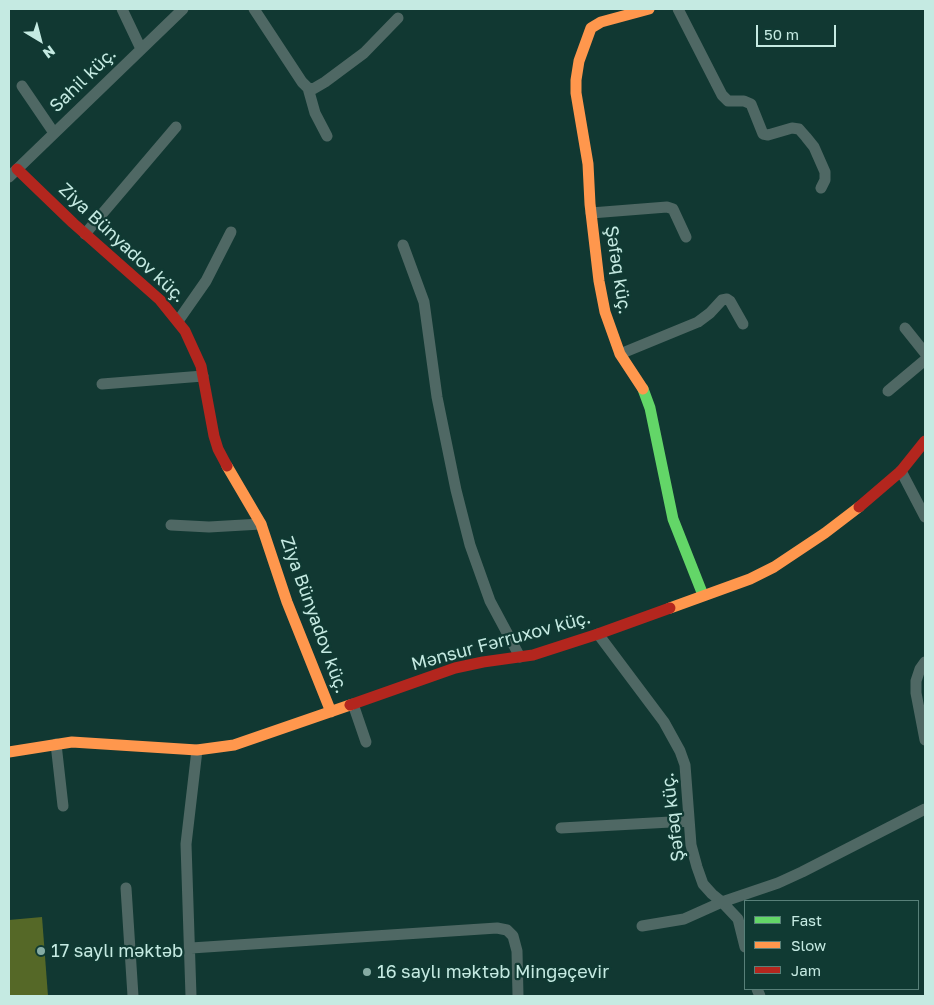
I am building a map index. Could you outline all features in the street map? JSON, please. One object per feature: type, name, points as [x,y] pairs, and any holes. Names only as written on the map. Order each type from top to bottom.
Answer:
[{"type":"street","points":[[122,9],[141,49]]},
{"type":"street","name":"Sahil küç.","points":[[9,177],[183,9]]},
{"type":"street","points":[[254,9],[302,82],[308,88],[315,113],[327,136]]},
{"type":"street","name":"Şəfəq küç.","points":[[649,9],[600,22],[591,28],[579,61],[576,93],[588,164],[591,213],[599,281],[605,312],[620,354],[646,394],[674,519],[703,595]]},
{"type":"street","points":[[678,9],[722,95],[728,101],[744,101],[750,104],[763,134],[768,135],[792,128],[799,129],[814,147],[825,172],[825,180],[821,188]]},
{"type":"street","points":[[308,88],[313,89],[325,82],[364,53],[398,18]]},
{"type":"street","points":[[22,86],[54,133]]},
{"type":"street","points":[[86,234],[176,127]]},
{"type":"street","name":"Ziya Bünyadov küç.","points":[[17,169],[160,300],[178,321],[197,354],[218,449],[262,524],[287,602],[331,712]]},
{"type":"street","points":[[591,213],[667,207],[673,209],[686,238]]},
{"type":"street","points":[[178,321],[206,281],[232,232]]},
{"type":"street","points":[[403,245],[424,302],[437,397],[456,490],[470,545],[490,601],[520,657]]},
{"type":"street","points":[[620,354],[698,322],[722,300],[727,299],[730,301],[743,324]]},
{"type":"street","points":[[905,328],[925,353]]},
{"type":"street","points":[[888,391],[925,360]]},
{"type":"street","points":[[102,384],[203,376]]},
{"type":"street","name":"Mənsur Fərruxov küç.","points":[[9,752],[72,742],[197,750],[234,745],[455,668],[533,655],[598,634],[750,579],[774,567],[825,534],[901,471],[925,441]]},
{"type":"street","points":[[901,471],[925,517]]},
{"type":"street","points":[[171,525],[209,527],[262,524]]},
{"type":"street","name":"Şəfəq küç.","points":[[598,634],[664,722],[680,751],[686,765],[691,845],[703,884],[738,919],[744,944]]},
{"type":"street","points":[[925,662],[920,669],[916,681],[916,693],[925,740]]},
{"type":"street","points":[[354,704],[366,742]]},
{"type":"street","points":[[56,744],[63,806]]},
{"type":"street","points":[[192,996],[186,844],[197,750]]},
{"type":"street","points":[[642,926],[684,919],[722,902],[778,883],[925,809]]},
{"type":"street","points":[[560,828],[689,821]]},
{"type":"street","points":[[126,888],[133,996]]},
{"type":"street","points":[[191,948],[497,928],[507,930],[513,936],[517,951],[518,996]]},
{"type":"green space","points":[[42,917],[48,996],[9,996],[9,920]]},
{"type":"traffic: fast","points":[[643,389],[650,408],[673,519],[703,595]]},
{"type":"traffic: slow","points":[[643,389],[620,354],[605,312],[599,281],[590,204],[588,164],[576,93],[576,80],[579,61],[591,28],[601,22],[649,9]]},
{"type":"traffic: slow","points":[[227,466],[261,524],[287,602],[331,712]]},
{"type":"traffic: slow","points":[[670,608],[750,579],[774,567],[825,533],[859,507]]},
{"type":"traffic: slow","points":[[9,752],[72,742],[197,750],[234,745],[350,705]]},
{"type":"traffic: jam","points":[[17,169],[73,223],[160,300],[185,331],[201,366],[214,436],[227,466]]},
{"type":"traffic: jam","points":[[859,507],[901,471],[925,441]]},
{"type":"traffic: jam","points":[[350,705],[455,668],[533,655],[670,608]]},
{"type":"place","name":"17 saylı məktəb","points":[[41,951]]},
{"type":"place","name":"16 saylı məktəb Mingəçevir","points":[[367,972]]}]
